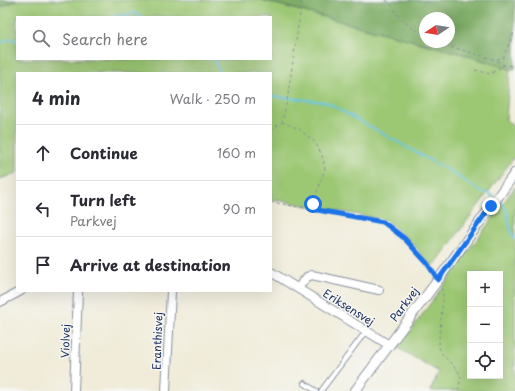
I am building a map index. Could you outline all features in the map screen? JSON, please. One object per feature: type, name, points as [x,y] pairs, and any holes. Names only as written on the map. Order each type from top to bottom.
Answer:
[{"type":"street","name":"Parkvej","points":[[355,391],[515,174]]},
{"type":"street","name":"Eriksensvej","points":[[272,273],[389,345]]},
{"type":"street","name":"Eriksensvej","points":[[298,288],[307,277],[312,276],[379,290]]},
{"type":"street","points":[[0,302],[19,292]]},
{"type":"street","name":"Violvej","points":[[74,391],[78,292]]},
{"type":"street","name":"Eranthisvej","points":[[166,391],[170,292]]},
{"type":"lane","points":[[321,391],[366,331]]},
{"type":"lane","points":[[304,383],[313,390]]},
{"type":"path","points":[[272,129],[282,122],[287,101],[302,0]]},
{"type":"path","points":[[386,0],[409,27],[419,32]]},
{"type":"path","points":[[496,60],[504,58],[515,30]]},
{"type":"path","points":[[455,48],[496,60],[504,65],[515,66]]},
{"type":"path","points":[[475,70],[490,74],[504,65]]},
{"type":"path","points":[[282,122],[299,129],[315,142],[322,155],[325,168],[312,209]]},
{"type":"path","points":[[272,202],[383,222],[404,238],[427,263],[438,280],[443,293],[438,340],[439,347],[442,354],[458,371],[461,377],[458,391]]},
{"type":"green space","points":[[0,0],[17,0],[0,8]]},
{"type":"green space","points":[[17,0],[261,0],[419,42],[419,48],[440,48],[510,69],[506,120],[515,128],[515,156],[433,267],[409,240],[386,220],[272,199],[272,72],[16,72],[16,173],[0,179],[0,8]]},
{"type":"green space","points":[[261,0],[515,0],[515,69],[510,69],[440,48],[455,48],[455,12],[419,12],[419,42]]},
{"type":"green space","points":[[515,187],[515,391],[430,391],[439,372],[398,348]]},
{"type":"waterway","points":[[118,16],[135,13],[140,16]]},
{"type":"waterway","points":[[0,43],[9,39],[16,40]]},
{"type":"waterway","points":[[214,60],[220,72]]},
{"type":"waterway","points":[[272,96],[326,102],[451,172],[481,192],[488,193],[494,197]]},
{"type":"waterway","points":[[499,201],[506,209],[512,234],[515,239]]},
{"type":"route","points":[[313,204],[312,209],[383,222],[404,238],[427,263],[438,280],[491,206]]}]
